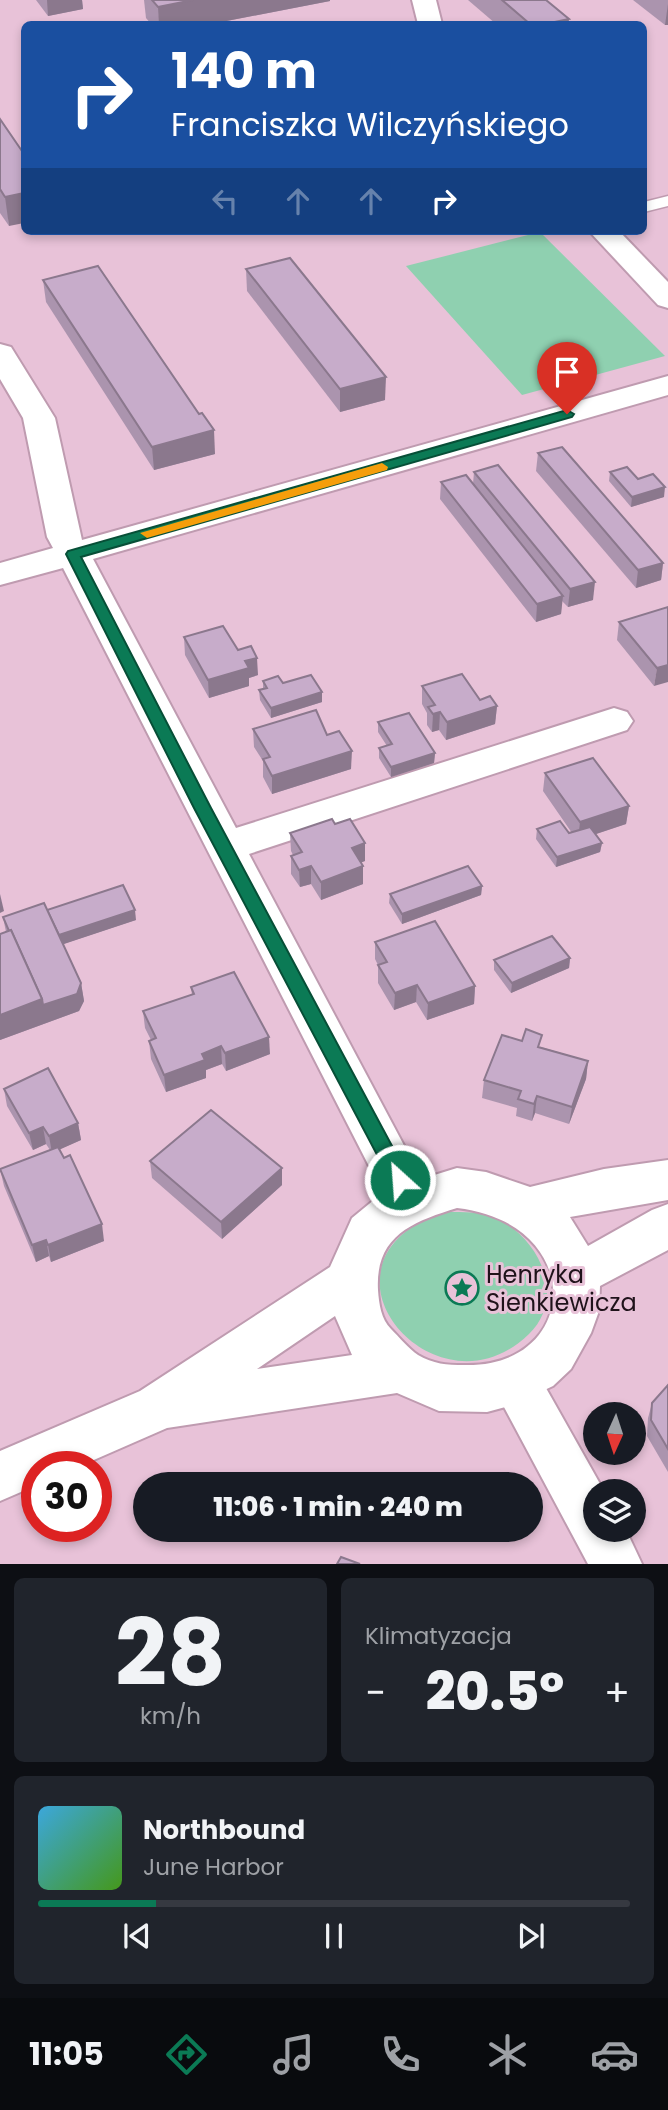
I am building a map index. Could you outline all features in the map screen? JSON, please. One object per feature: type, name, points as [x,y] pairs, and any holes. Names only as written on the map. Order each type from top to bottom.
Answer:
[{"type":"street","points":[[424,0],[429,21]]},
{"type":"street","points":[[607,235],[668,299]]},
{"type":"street","points":[[0,353],[39,418],[64,537],[224,848],[410,1199]]},
{"type":"street","points":[[0,574],[668,386]]},
{"type":"street","points":[[224,848],[614,722]]},
{"type":"street","points":[[527,1208],[604,1189],[668,1180]]},
{"type":"street","points":[[457,1188],[481,1190],[527,1208],[558,1237],[576,1276],[576,1308],[566,1338],[545,1364],[515,1381],[486,1389],[456,1390],[426,1384],[400,1370],[378,1352],[362,1329],[353,1304],[351,1279],[356,1254],[369,1232],[387,1212],[410,1199],[457,1188]]},
{"type":"street","points":[[576,1276],[635,1246],[668,1224]]},
{"type":"street","points":[[0,1476],[158,1408],[351,1279]]},
{"type":"street","points":[[158,1408],[400,1370]]},
{"type":"street","points":[[515,1381],[583,1503]]},
{"type":"street","points":[[605,1542],[617,1564]]},
{"type":"lane","points":[[647,206],[668,201]]},
{"type":"green space","points":[[528,235],[543,235],[665,356],[522,395],[406,266]]},
{"type":"green space","points":[[443,1212],[480,1214],[500,1220],[527,1242],[544,1272],[546,1304],[540,1320],[529,1334],[493,1357],[456,1360],[422,1349],[396,1326],[382,1297],[382,1265],[401,1236]]},
{"type":"building","points":[[152,0],[193,0],[158,7]]},
{"type":"building","points":[[502,0],[546,0],[569,19],[559,21],[526,21]]},
{"type":"building","points":[[0,119],[21,150],[21,194],[5,197],[0,189]]},
{"type":"building","points":[[290,258],[386,377],[340,389],[246,269]]},
{"type":"building","points":[[98,266],[199,414],[202,413],[214,430],[152,447],[43,280]]},
{"type":"building","points":[[562,447],[663,563],[638,570],[538,453]]},
{"type":"building","points":[[498,465],[595,582],[570,589],[474,472]]},
{"type":"building","points":[[627,467],[638,479],[653,474],[665,487],[632,497],[610,472]]},
{"type":"building","points":[[466,475],[563,596],[537,604],[441,482]]},
{"type":"building","points":[[668,607],[668,665],[657,668],[619,622]]},
{"type":"building","points":[[223,626],[238,650],[251,646],[257,658],[245,661],[249,668],[208,680],[184,637]]},
{"type":"building","points":[[462,674],[480,700],[490,696],[497,706],[447,722],[440,712],[433,714],[428,707],[435,705],[422,686]]},
{"type":"building","points":[[311,675],[322,692],[271,708],[259,690],[267,688],[263,681],[278,676],[283,683]]},
{"type":"building","points":[[316,710],[327,735],[339,731],[352,751],[272,776],[263,759],[270,757],[253,729]]},
{"type":"building","points":[[409,713],[435,753],[391,767],[379,748],[392,744],[378,722]]},
{"type":"building","points":[[593,758],[629,806],[580,822],[545,773]]},
{"type":"building","points":[[332,819],[335,824],[350,819],[365,843],[352,848],[363,866],[321,882],[311,866],[299,870],[291,856],[302,852],[290,833]]},
{"type":"building","points":[[560,821],[569,833],[590,827],[602,843],[557,857],[537,829]]},
{"type":"building","points":[[468,866],[482,886],[402,914],[390,894]]},
{"type":"building","points":[[123,885],[135,910],[59,935],[47,910]]},
{"type":"building","points":[[44,903],[81,983],[77,994],[43,1005],[3,917]]},
{"type":"building","points":[[435,921],[475,986],[428,1003],[417,985],[395,993],[378,965],[387,962],[375,942]]},
{"type":"building","points":[[11,930],[42,999],[0,1015],[0,934]]},
{"type":"building","points":[[552,936],[570,958],[512,983],[494,960]]},
{"type":"building","points":[[234,972],[269,1037],[225,1053],[221,1046],[202,1054],[205,1060],[164,1075],[149,1041],[156,1038],[143,1011],[194,994],[191,987]]},
{"type":"building","points":[[526,1029],[542,1035],[538,1047],[588,1061],[572,1107],[537,1096],[534,1104],[518,1099],[521,1091],[484,1080],[502,1035],[522,1041]]},
{"type":"building","points":[[48,1068],[78,1123],[49,1136],[43,1127],[29,1133],[4,1089]]},
{"type":"building","points":[[211,1110],[282,1168],[221,1222],[150,1161]]},
{"type":"building","points":[[58,1147],[64,1158],[70,1155],[102,1224],[48,1245],[46,1240],[32,1245],[0,1169]]},
{"type":"building","points":[[668,1385],[668,1449],[651,1420],[652,1403]]},
{"type":"building","points":[[341,1557],[360,1564],[337,1564]]},
{"type":"slow traffic","points":[[147,533],[382,467]]},
{"type":"place","name":"Henryka Sienkiewicza","points":[[462,1288]]},
{"type":"route","points":[[400,1180],[202,808],[73,554],[567,414]]}]
